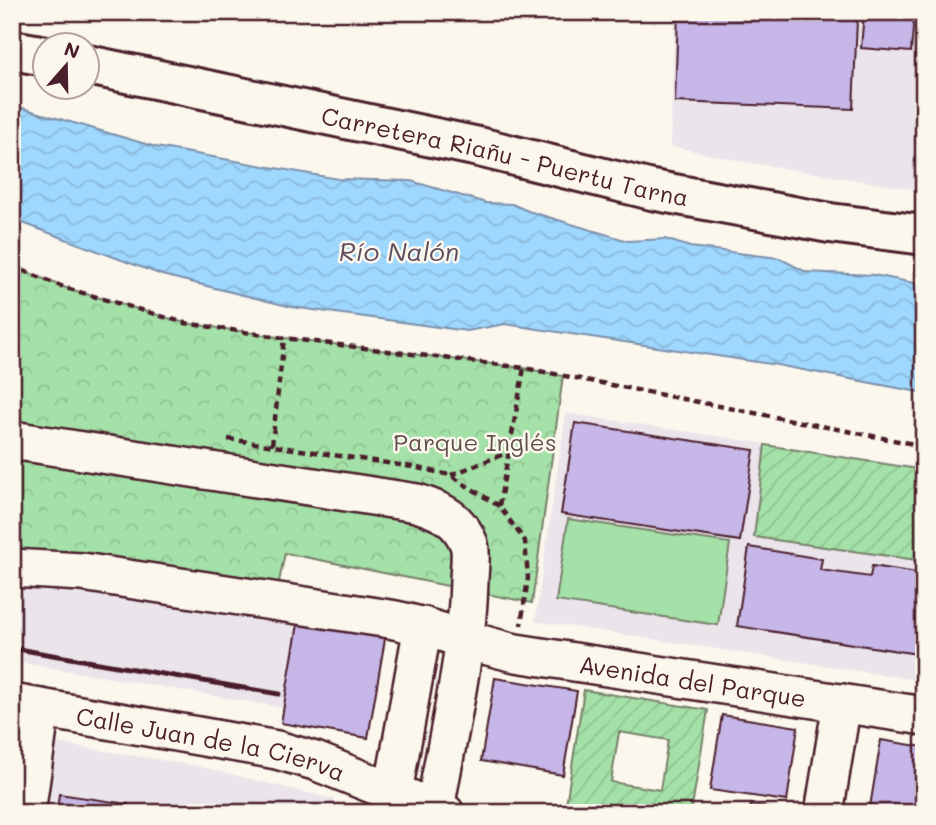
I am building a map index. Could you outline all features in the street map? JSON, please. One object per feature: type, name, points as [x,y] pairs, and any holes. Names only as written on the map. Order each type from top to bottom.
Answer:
[{"type":"main road","points":[[12,50],[32,54]]},
{"type":"main road","name":"Carretera Riañu - Puertu Tarna","points":[[102,68],[479,147],[652,190],[830,223],[924,235]]},
{"type":"street","points":[[12,440],[417,503],[443,512],[460,526],[470,546],[465,639],[440,811]]},
{"type":"street","name":"Avenida del Parque","points":[[12,568],[82,572],[423,626],[516,653],[924,716]]},
{"type":"street","points":[[393,792],[423,626]]},
{"type":"street","points":[[824,813],[842,704]]},
{"type":"street","points":[[26,813],[27,706]]},
{"type":"street","name":"Calle Juan de la Cierva","points":[[27,706],[276,750],[315,761],[440,811]]},
{"type":"path","points":[[12,265],[66,288],[185,323],[524,368],[924,446]]},
{"type":"path","points":[[272,445],[285,338]]},
{"type":"path","points":[[499,506],[524,368]]},
{"type":"path","points":[[450,475],[509,452]]},
{"type":"shaded area","points":[[675,12],[914,12],[914,24],[924,25],[924,191],[746,162],[670,146]]},
{"type":"shaded area","points":[[566,413],[924,468],[924,681],[535,621]]},
{"type":"shaded area","points":[[12,580],[299,618],[284,708],[12,661]]},
{"type":"shaded area","points":[[50,742],[197,766],[333,799],[338,810],[355,813],[40,813]]},
{"type":"green space","name":"Parque Inglés","points":[[12,266],[66,288],[185,323],[524,368],[563,376],[532,603],[285,553],[275,601],[12,568]]},
{"type":"green space","points":[[765,445],[924,470],[924,561],[754,537]]},
{"type":"green space","points":[[568,519],[730,543],[718,625],[556,601]]},
{"type":"green space","points":[[584,690],[708,710],[691,813],[565,811]],"holes":[[[619,732],[668,740],[660,790],[611,782]]]},
{"type":"water","name":"Río Nalón","points":[[12,105],[156,147],[338,179],[411,181],[486,203],[512,204],[628,241],[665,239],[690,247],[779,258],[806,272],[874,275],[924,285],[924,393],[777,365],[505,324],[467,331],[292,307],[162,275],[12,219]]},
{"type":"building","points":[[678,12],[857,20],[853,109],[675,102]]},
{"type":"building","points":[[864,12],[914,16],[911,52],[861,48]]},
{"type":"building","points":[[575,423],[754,450],[740,541],[561,514]]},
{"type":"building","points":[[749,547],[822,559],[820,570],[870,577],[872,566],[924,574],[924,655],[737,626]]},
{"type":"building","points":[[299,618],[386,633],[368,738],[281,723]]},
{"type":"building","points":[[495,678],[577,691],[563,775],[481,761]]},
{"type":"building","points":[[722,715],[798,727],[787,801],[710,790]]},
{"type":"building","points":[[12,734],[20,744],[12,794]]},
{"type":"building","points":[[881,740],[924,747],[924,813],[869,813]]},
{"type":"building","points":[[59,794],[128,804],[126,813],[47,813],[48,810],[57,812]]},
{"type":"building","points":[[751,805],[782,811],[749,813]]},
{"type":"railway","points":[[12,648],[279,694]]}]
